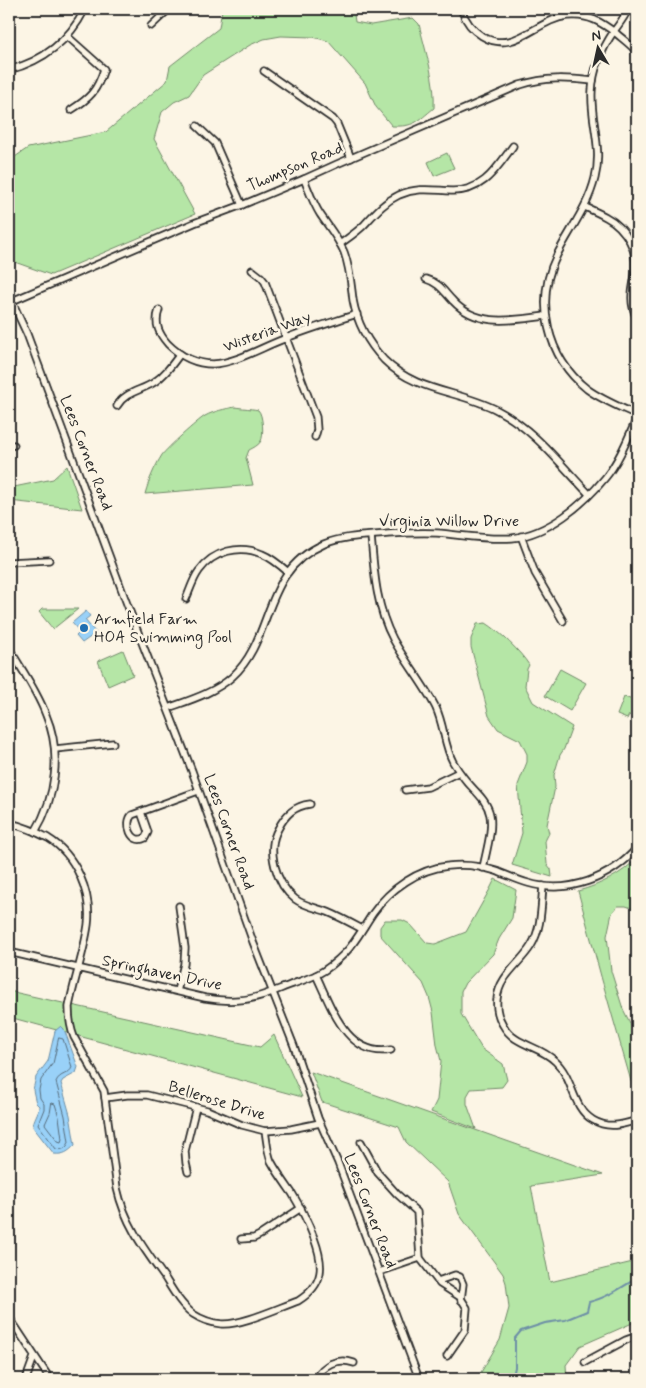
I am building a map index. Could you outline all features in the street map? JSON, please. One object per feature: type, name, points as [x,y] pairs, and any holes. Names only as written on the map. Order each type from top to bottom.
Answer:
[{"type":"street","points":[[9,70],[29,64],[58,46],[75,26],[85,9]]},
{"type":"street","points":[[151,26],[169,9]]},
{"type":"street","points":[[461,9],[471,28],[484,38],[494,41],[518,39],[548,21],[567,16],[583,16],[602,23],[631,45],[637,52]]},
{"type":"street","points":[[628,9],[598,61],[592,94],[592,109],[597,136],[598,161],[596,176],[585,207],[552,266],[546,290],[546,316],[557,353],[574,376],[595,394],[637,417]]},
{"type":"street","points":[[67,36],[104,69],[100,82],[93,94],[71,110]]},
{"type":"street","points":[[264,71],[333,119],[337,124],[351,158]]},
{"type":"street","name":"Thompson Road","points":[[10,298],[194,222],[242,205],[520,85],[539,80],[554,79],[593,81]]},
{"type":"street","points":[[197,126],[215,143],[242,205]]},
{"type":"street","points":[[340,244],[362,226],[381,206],[397,196],[426,188],[462,190],[481,182],[495,170],[512,146]]},
{"type":"street","points":[[304,179],[319,211],[340,244],[348,266],[357,314],[362,329],[377,352],[391,366],[416,383],[476,400],[512,419],[532,434],[590,494]]},
{"type":"street","points":[[585,207],[614,222],[631,243],[634,250],[636,267],[631,298],[637,318]]},
{"type":"street","points":[[252,270],[265,282],[316,417],[315,437]]},
{"type":"street","points":[[426,279],[438,284],[460,308],[477,317],[505,322],[546,316]]},
{"type":"street","name":"Lees Corner Road","points":[[10,298],[26,334],[192,771],[253,942],[294,1046],[320,1123],[338,1164],[419,1379]]},
{"type":"street","name":"Wisteria Way","points":[[159,310],[156,321],[160,334],[167,342],[180,354],[199,362],[213,364],[232,360],[286,338],[357,314]]},
{"type":"street","points":[[117,406],[128,394],[152,384],[160,378],[180,354]]},
{"type":"street","name":"Virginia Willow Drive","points":[[168,708],[216,689],[240,669],[254,646],[275,594],[288,572],[305,556],[325,544],[348,538],[426,533],[511,538],[531,534],[546,528],[590,494],[605,478],[613,467],[637,417]]},
{"type":"street","points":[[371,536],[376,586],[380,606],[388,628],[436,709],[441,721],[448,751],[459,772],[483,799],[490,813],[491,827],[484,868]]},
{"type":"street","points":[[521,536],[535,573],[563,621]]},
{"type":"street","points":[[186,599],[198,571],[209,560],[227,551],[244,549],[262,553],[288,572]]},
{"type":"street","points":[[9,562],[49,560]]},
{"type":"street","points":[[9,648],[44,710],[52,730],[55,749],[55,776],[52,792],[43,818],[35,832]]},
{"type":"street","points":[[55,749],[113,743]]},
{"type":"street","points":[[405,790],[428,787],[459,772]]},
{"type":"street","points":[[141,812],[148,835],[142,840],[135,840],[128,820],[132,815],[198,791]]},
{"type":"street","points":[[310,804],[294,808],[284,818],[276,831],[273,851],[280,879],[289,894],[299,902],[335,915],[362,929]]},
{"type":"street","points":[[9,823],[26,828],[49,839],[66,855],[79,874],[85,888],[88,903],[88,925],[69,1009],[71,1028],[102,1088],[105,1098],[120,1200],[128,1222],[140,1243],[182,1303],[194,1315],[214,1323],[223,1324],[241,1321],[298,1301],[312,1289],[321,1271],[320,1256],[309,1222],[272,1161],[265,1131]]},
{"type":"street","name":"Springhaven Drive","points":[[9,952],[205,998],[226,1001],[253,998],[316,975],[336,962],[354,943],[382,901],[408,880],[421,874],[440,867],[459,865],[497,871],[530,884],[543,886],[570,885],[599,877],[621,864],[637,848]]},
{"type":"street","points":[[543,886],[539,927],[536,934],[526,954],[505,977],[498,990],[497,1007],[500,1021],[515,1039],[549,1055],[561,1066],[569,1080],[580,1109],[592,1120],[603,1125],[614,1126],[637,1120]]},
{"type":"street","points":[[177,991],[184,964],[185,948],[179,906]]},
{"type":"street","points":[[316,975],[340,1025],[351,1038],[370,1050],[391,1050]]},
{"type":"street","name":"Bellerose Drive","points":[[105,1098],[139,1094],[166,1099],[208,1110],[242,1125],[265,1131],[291,1129],[320,1123]]},
{"type":"street","points":[[188,1172],[185,1151],[196,1107]]},
{"type":"street","points":[[361,1142],[378,1173],[417,1212],[420,1258],[440,1284],[461,1300],[467,1308],[464,1330],[447,1356]]},
{"type":"street","points":[[241,1238],[254,1238],[260,1235],[301,1208]]},
{"type":"street","points":[[379,1272],[420,1258]]},
{"type":"street","points":[[438,1281],[455,1275],[460,1277],[463,1284],[461,1300]]},
{"type":"street","points":[[9,1317],[50,1379]]},
{"type":"street","points":[[585,1362],[637,1336]]},
{"type":"street","points":[[26,1379],[34,1357]]},
{"type":"street","points":[[315,1379],[324,1368],[332,1363],[342,1360],[354,1363]]},
{"type":"green space","points":[[222,9],[356,9],[354,14],[355,22],[371,25],[413,18],[419,24],[430,66],[434,108],[415,123],[405,126],[392,126],[376,107],[365,83],[328,41],[313,37],[281,36],[264,39],[250,45],[203,75],[189,95],[174,102],[162,112],[154,139],[195,214],[51,275],[9,260],[9,161],[28,148],[106,132],[167,81],[170,66],[219,28]]},
{"type":"green space","points":[[447,153],[454,168],[434,176],[428,162]]},
{"type":"green space","points":[[235,407],[258,410],[261,416],[261,441],[249,450],[246,458],[253,485],[145,494],[162,455],[170,447],[205,416],[216,411]]},
{"type":"green space","points":[[67,466],[82,509],[9,501],[9,488],[53,479]]},
{"type":"green space","points":[[42,609],[78,609],[53,629],[39,612]]},
{"type":"green space","points":[[486,623],[509,642],[529,665],[525,686],[533,702],[572,727],[554,775],[555,787],[547,825],[549,833],[545,841],[547,864],[551,869],[552,877],[512,865],[522,833],[518,785],[527,762],[527,754],[520,740],[498,729],[489,716],[471,647],[471,639],[477,624]]},
{"type":"green space","points":[[123,650],[133,675],[108,686],[98,661]]},
{"type":"green space","points":[[560,669],[586,683],[570,711],[545,696]]},
{"type":"green space","points":[[624,697],[633,700],[631,704],[637,707],[636,718],[629,715],[627,719],[617,715]]},
{"type":"green space","points":[[637,858],[637,910],[626,906],[618,906],[612,913],[607,936],[611,971],[623,1009],[637,1037],[637,1102],[578,891],[610,879]]},
{"type":"green space","points":[[495,879],[516,890],[512,918],[499,939],[493,954],[465,983],[461,991],[461,1014],[482,1049],[503,1064],[507,1080],[502,1087],[471,1089],[467,1096],[467,1104],[476,1129],[431,1112],[437,1100],[441,1061],[429,997],[423,983],[380,935],[380,927],[385,920],[402,920],[410,924],[427,943],[435,944],[466,932]]},
{"type":"green space","points":[[9,991],[260,1047],[274,1035],[302,1097],[9,1017]]},
{"type":"green space","points":[[311,1072],[603,1175],[531,1186],[550,1282],[637,1261],[637,1321],[580,1346],[566,1365],[567,1379],[477,1379],[500,1340],[509,1308],[503,1274],[459,1214],[448,1182],[406,1142],[399,1127],[322,1102]]},
{"type":"water","name":"Armfield Farm HOA Swimming Pool","points":[[86,611],[90,616],[85,620],[96,633],[82,643],[76,636],[80,632],[72,623]]},
{"type":"water","points":[[61,1026],[64,1029],[78,1067],[76,1073],[61,1083],[70,1115],[75,1145],[66,1152],[54,1154],[33,1127],[39,1106],[36,1103],[33,1090],[36,1077],[48,1061],[55,1031]]},
{"type":"waterway","points":[[516,1379],[513,1376],[515,1367],[515,1338],[521,1331],[545,1323],[565,1320],[587,1311],[589,1302],[608,1295],[637,1278]]},
{"type":"place","name":"Armfield Farm HOA Swimming Pool","points":[[84,628]]}]
